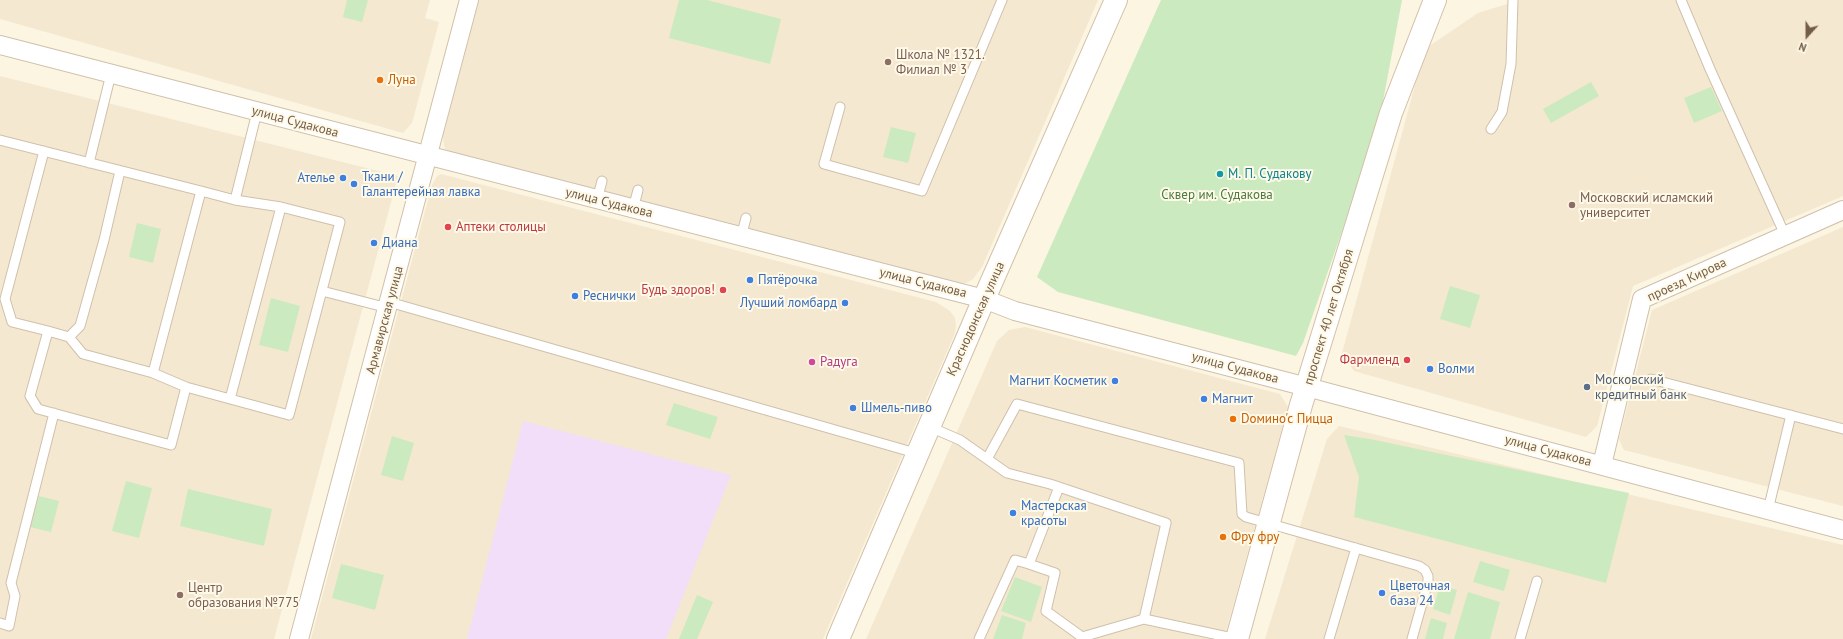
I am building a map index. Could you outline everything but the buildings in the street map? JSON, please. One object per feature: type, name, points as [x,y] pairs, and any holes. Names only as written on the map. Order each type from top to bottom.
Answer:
[{"type":"main road","name":"Краснодонская улица","points":[[838,639],[919,454],[984,299],[1116,0]]},
{"type":"main road","name":"проспект 40 лет Октября","points":[[1237,639],[1307,387],[1391,113],[1435,0]]},
{"type":"street","name":"Армавирская улица","points":[[299,639],[470,0]]},
{"type":"street","name":"улица Судакова","points":[[0,45],[984,299],[1015,311],[1602,465],[1843,530]]},
{"type":"street","name":"проезд Кирова","points":[[1602,465],[1642,299],[1843,210]]},
{"type":"lane","points":[[840,107],[824,164],[922,191],[1002,0]]},
{"type":"lane","points":[[1491,129],[1502,112],[1509,71],[1513,0]]},
{"type":"lane","points":[[1681,0],[1710,69],[1785,235]]},
{"type":"lane","points":[[89,163],[111,74]]},
{"type":"lane","points":[[235,200],[257,112]]},
{"type":"lane","points":[[0,140],[44,151],[201,192],[235,200],[281,207],[340,222],[289,414],[186,387],[153,373],[83,354],[68,337],[12,322],[6,299],[44,151]]},
{"type":"lane","points":[[68,337],[80,326],[104,240],[120,171]]},
{"type":"lane","points":[[596,200],[602,181]]},
{"type":"lane","points":[[633,209],[638,190]]},
{"type":"lane","points":[[153,373],[201,192]]},
{"type":"lane","points":[[230,399],[281,207]]},
{"type":"lane","points":[[741,237],[746,218]]},
{"type":"lane","points":[[322,291],[389,305],[919,454]]},
{"type":"lane","points":[[48,332],[30,396],[38,410],[171,445],[186,387]]},
{"type":"lane","points":[[1651,379],[1843,429]]},
{"type":"lane","points":[[987,459],[1017,404],[1239,463],[1242,514],[1246,517],[1420,566],[1427,574],[1428,582],[1412,639]]},
{"type":"lane","points":[[0,623],[8,626],[15,596],[11,583],[54,414]]},
{"type":"lane","points":[[1768,510],[1791,415]]},
{"type":"lane","points":[[930,427],[960,440],[1007,473],[1059,487],[1166,523],[1144,619]]},
{"type":"lane","points":[[1029,564],[1059,487]]},
{"type":"lane","points":[[1329,639],[1356,548]]},
{"type":"lane","points":[[979,639],[1014,560],[1055,574],[1046,611],[1082,638],[1144,619],[1237,639]]},
{"type":"lane","points":[[1520,639],[1537,581]]},
{"type":"shaded area","points":[[0,0],[430,0],[425,18],[439,22],[412,123],[403,133],[0,19]]},
{"type":"shaded area","points":[[479,0],[1098,0],[982,267],[973,279],[966,283],[956,285],[447,152],[444,146],[443,136]]},
{"type":"shaded area","points":[[1520,0],[1843,0],[1843,196],[1633,286],[1597,426],[1586,437],[1354,371],[1342,353],[1425,49],[1478,13]]},
{"type":"shaded area","points":[[0,76],[398,176],[274,639],[0,639]]},
{"type":"shaded area","points":[[441,174],[936,302],[950,311],[955,318],[955,333],[823,639],[311,639],[432,185],[437,176]]},
{"type":"shaded area","points":[[1843,227],[1843,506],[1624,450],[1619,439],[1652,310]]},
{"type":"shaded area","points":[[1025,327],[1280,394],[1288,407],[1224,639],[866,639],[997,341],[1009,330]]},
{"type":"shaded area","points":[[523,421],[731,475],[666,639],[467,639]]},
{"type":"shaded area","points":[[1339,426],[1843,545],[1843,639],[1265,639],[1327,439]]},
{"type":"green space","points":[[347,0],[368,0],[362,22],[343,17]]},
{"type":"green space","points":[[679,0],[707,0],[781,19],[770,64],[669,38]]},
{"type":"green space","name":"Сквер им. Судакова","points":[[1161,0],[1402,0],[1378,128],[1303,343],[1296,356],[1058,292],[1037,277]]},
{"type":"green space","points":[[1591,82],[1599,96],[1551,123],[1543,109]]},
{"type":"green space","points":[[1711,87],[1722,111],[1694,123],[1684,98]]},
{"type":"green space","points":[[891,127],[916,133],[908,163],[883,157]]},
{"type":"green space","points":[[137,223],[161,229],[153,263],[129,257]]},
{"type":"green space","points":[[1450,286],[1480,295],[1470,328],[1440,319]]},
{"type":"green space","points":[[271,298],[300,306],[288,352],[259,345]]},
{"type":"green space","points":[[674,403],[718,417],[710,439],[666,425]]},
{"type":"green space","points":[[1344,435],[1370,439],[1629,493],[1606,583],[1354,517],[1359,477]]},
{"type":"green space","points":[[392,436],[414,443],[403,481],[381,475]]},
{"type":"green space","points":[[126,481],[152,488],[139,538],[112,531]]},
{"type":"green space","points":[[188,489],[272,509],[264,546],[180,526]]},
{"type":"green space","points":[[39,496],[59,501],[51,532],[30,527]]},
{"type":"green space","points":[[1480,561],[1510,570],[1504,591],[1473,582]]},
{"type":"green space","points":[[341,564],[384,575],[375,610],[332,598]]},
{"type":"green space","points":[[1015,577],[1042,587],[1031,622],[1001,611]]},
{"type":"green space","points":[[1440,585],[1457,590],[1450,615],[1433,609]]},
{"type":"green space","points":[[1468,592],[1500,602],[1490,639],[1454,639]]},
{"type":"green space","points":[[697,595],[713,602],[697,639],[679,639]]},
{"type":"green space","points":[[1002,615],[1026,623],[1022,639],[993,639]]},
{"type":"green space","points":[[1431,618],[1447,623],[1443,639],[1425,639]]},
{"type":"place","name":"Школа № 1321. Филиал № 3","points":[[888,62]]},
{"type":"place","name":"Луна","points":[[380,80]]},
{"type":"place","name":"М. П. Судакову","points":[[1220,174]]},
{"type":"place","name":"Ателье","points":[[343,178]]},
{"type":"place","name":"Ткани / Галантерейная лавка","points":[[354,184]]},
{"type":"place","name":"Московский исламский университет","points":[[1572,205]]},
{"type":"place","name":"Аптеки столицы","points":[[448,227]]},
{"type":"place","name":"Диана","points":[[374,243]]},
{"type":"place","name":"Пятёрочка","points":[[750,280]]},
{"type":"place","name":"Будь здоров!","points":[[723,290]]},
{"type":"place","name":"Реснички","points":[[575,296]]},
{"type":"place","name":"Лучший ломбард","points":[[845,303]]},
{"type":"place","name":"Фармленд","points":[[1407,360]]},
{"type":"place","name":"Радуга","points":[[812,362]]},
{"type":"place","name":"Волми","points":[[1430,369]]},
{"type":"place","name":"Магнит Косметик","points":[[1115,381]]},
{"type":"place","name":"Московский кредитный банк","points":[[1587,387]]},
{"type":"place","name":"Магнит","points":[[1204,399]]},
{"type":"place","name":"Шмель-пиво","points":[[853,408]]},
{"type":"place","name":"Dомино'с Пицца","points":[[1233,419]]},
{"type":"place","name":"Мастерская красоты","points":[[1013,513]]},
{"type":"place","name":"Фру фру","points":[[1223,537]]},
{"type":"place","name":"Цветочная база 24","points":[[1382,593]]},
{"type":"place","name":"Центр образования №775","points":[[180,595]]}]
